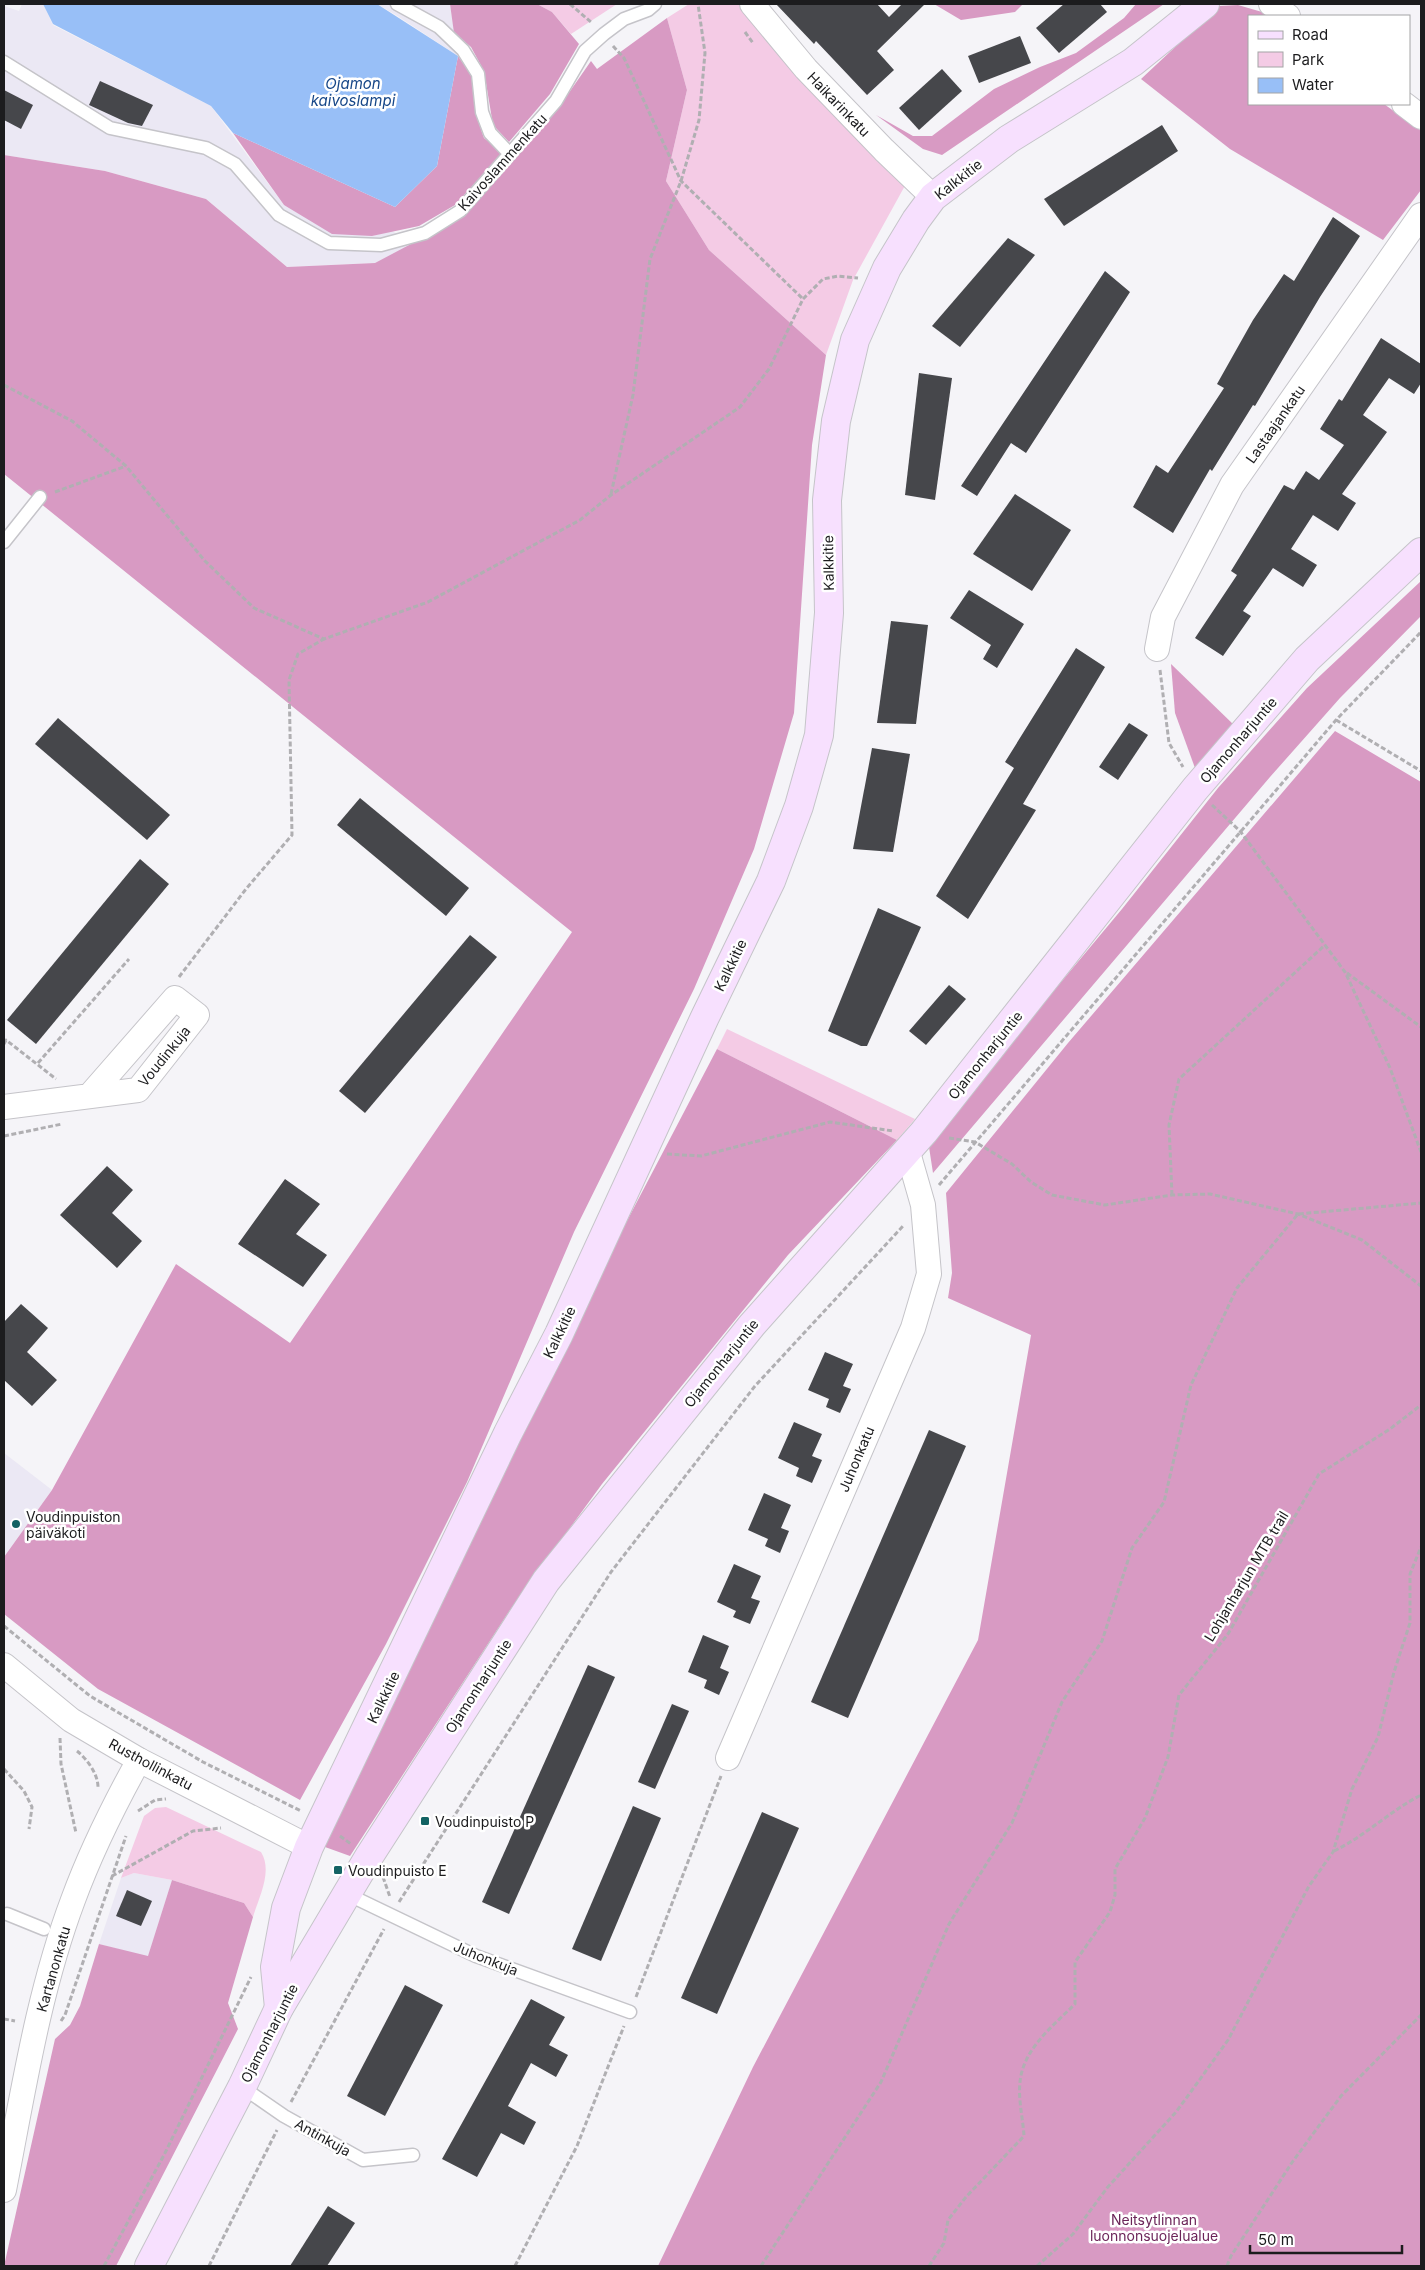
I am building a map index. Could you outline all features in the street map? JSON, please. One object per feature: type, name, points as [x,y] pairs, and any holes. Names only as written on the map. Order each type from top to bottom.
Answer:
[{"type":"street","name":"Haikarinkatu","points":[[752,4],[806,69],[884,150],[933,197]]},
{"type":"street","name":"Kalkkitie","points":[[279,2008],[275,1967],[301,1842],[393,1676],[508,1433],[559,1334],[705,1017],[771,881],[799,806],[819,735],[829,613],[827,500],[836,421],[859,331],[887,268],[916,220],[933,197],[1010,139],[1133,62],[1205,4]]},
{"type":"street","points":[[1271,4],[1287,15]]},
{"type":"street","points":[[1405,105],[1421,117]]},
{"type":"street","name":"Lastaajankatu","points":[[1157,649],[1163,617],[1232,484],[1421,215]]},
{"type":"street","name":"Ojamonharjuntie","points":[[149,2266],[242,2087],[279,2008],[375,1847],[546,1581],[752,1325],[914,1142],[1195,789],[1307,659],[1421,552]]},
{"type":"street","name":"Voudinkuja","points":[[4,1107],[92,1094],[138,1090],[198,1015],[175,998],[92,1094]]},
{"type":"street","name":"Juhonkatu","points":[[728,1758],[913,1328],[928,1274],[923,1205],[914,1142]]},
{"type":"street","name":"Rusthollinkatu","points":[[4,1665],[71,1720],[139,1760],[301,1842]]},
{"type":"street","name":"Kartanonkatu","points":[[4,2190],[37,2026],[72,1901],[96,1843],[139,1760]]},
{"type":"lane","points":[[396,4],[439,26],[463,50],[478,74],[482,112],[490,133],[510,154]]},
{"type":"lane","name":"Kaivoslammenkatu","points":[[4,62],[110,128],[206,148],[235,164],[279,215],[329,243],[381,245],[425,233],[460,211],[556,101],[585,51],[624,19],[648,10],[655,4]]},
{"type":"lane","points":[[4,542],[40,497]]},
{"type":"lane","name":"Juhonkuja","points":[[347,1894],[476,1956],[630,2012]]},
{"type":"lane","points":[[7,1914],[44,1928]]},
{"type":"lane","name":"Antinkuja","points":[[242,2087],[284,2116],[363,2160],[413,2155]]},
{"type":"path","points":[[570,4],[604,34],[624,58],[681,181],[803,298]]},
{"type":"path","points":[[611,495],[633,395],[650,259],[681,181],[699,120],[705,53],[698,4]]},
{"type":"path","points":[[174,984],[246,890],[292,835],[289,680],[298,654],[324,639],[428,602],[580,520],[611,495],[740,407],[769,369],[803,298],[823,279],[838,276],[860,278]]},
{"type":"path","points":[[4,385],[72,421],[126,466],[205,561],[254,608],[324,639]]},
{"type":"path","points":[[40,497],[126,466]]},
{"type":"path","points":[[210,2266],[284,2116],[390,1916],[611,1572],[754,1386],[923,1205],[1336,720],[1421,632]]},
{"type":"path","points":[[1157,649],[1169,743],[1195,789],[1240,831],[1345,972],[1390,1068],[1421,1152]]},
{"type":"path","points":[[1336,720],[1421,771]]},
{"type":"path","points":[[1172,1196],[1169,1125],[1179,1079],[1325,944]]},
{"type":"path","points":[[38,1063],[129,959]]},
{"type":"path","points":[[1345,972],[1421,1027]]},
{"type":"path","points":[[4,1044],[6,1040],[38,1063],[56,1079],[62,1079]]},
{"type":"path","points":[[644,1152],[701,1156],[830,1122],[914,1142],[975,1142],[1012,1164],[1032,1182],[1052,1195],[1105,1205],[1172,1196],[1210,1194],[1298,1214],[1362,1240],[1421,1286]]},
{"type":"path","points":[[761,2266],[881,2082],[949,1924],[1012,1823],[1062,1702],[1102,1640],[1132,1548],[1164,1502],[1191,1385],[1237,1288],[1298,1214],[1421,1203]]},
{"type":"path","name":"Lohjanharjun MTB trail","points":[[929,2266],[944,2243],[948,2220],[966,2197],[1024,2136],[1020,2082],[1028,2056],[1048,2030],[1075,2004],[1075,1962],[1110,1912],[1115,1895],[1115,1869],[1145,1818],[1168,1757],[1179,1695],[1228,1634],[1319,1474],[1382,1435],[1421,1405]]},
{"type":"path","points":[[1037,2266],[1072,2234],[1107,2188],[1176,2112],[1228,2040],[1309,1886],[1333,1852],[1352,1789],[1378,1737],[1394,1672],[1410,1623],[1410,1574],[1421,1547]]},
{"type":"path","points":[[4,1626],[90,1696],[203,1762],[306,1814],[301,1842]]},
{"type":"path","points":[[64,1738],[60,1734],[61,1764],[77,1837]]},
{"type":"path","points":[[74,1747],[86,1758],[98,1781],[98,1795]]},
{"type":"path","points":[[4,1769],[24,1791],[32,1808],[29,1829]]},
{"type":"path","points":[[1333,1852],[1352,1842],[1372,1826],[1421,1795]]},
{"type":"path","points":[[133,1816],[143,1806],[155,1800],[166,1799],[173,1802]]},
{"type":"path","points":[[212,1823],[229,1831]]},
{"type":"path","points":[[112,1876],[192,1831],[221,1828]]},
{"type":"path","points":[[37,2026],[46,2028],[58,2025],[65,2015],[127,1833]]},
{"type":"path","points":[[104,2266],[164,2155],[250,1982],[252,1972]]},
{"type":"path","points":[[1227,2266],[1231,2256],[1292,2161],[1340,2096],[1421,2015]]},
{"type":"shaded area","points":[[22,4],[43,4],[53,25],[211,106],[284,205],[372,236],[392,231],[414,244],[375,263],[287,267],[206,199],[105,171],[4,155],[4,6],[19,11]]},
{"type":"shaded area","points":[[377,4],[450,4],[458,56],[396,15]]},
{"type":"shaded area","name":"Voudinpuiston päiväkoti","points":[[4,1453],[52,1490],[4,1557]]},
{"type":"shaded area","points":[[134,1873],[172,1880],[148,1957],[99,1944],[121,1878]]},
{"type":"green space","points":[[450,4],[537,4],[552,12],[579,44],[550,94],[509,142],[493,125],[484,71],[471,47],[454,33]]},
{"type":"green space","points":[[537,4],[617,4],[571,34],[552,12]]},
{"type":"green space","points":[[689,4],[746,4],[907,182],[853,280],[826,355],[709,250],[666,181],[687,90],[667,18]]},
{"type":"green space","points":[[934,4],[1023,4],[1015,12],[961,20]]},
{"type":"green space","points":[[1136,4],[1164,4],[942,155],[923,149],[876,115],[913,136],[932,136],[994,89],[1040,67],[1076,53],[1124,18]]},
{"type":"green space","points":[[1238,5],[1262,12],[1266,15],[1248,15],[1248,105],[1385,105],[1421,131],[1421,190],[1383,240],[1230,149],[1141,79],[1219,6]]},
{"type":"green space","points":[[667,18],[687,90],[666,181],[709,250],[826,355],[812,445],[794,713],[754,849],[694,989],[574,1232],[467,1482],[386,1644],[300,1800],[98,1689],[4,1614],[4,1557],[52,1490],[176,1264],[290,1343],[572,932],[4,474],[4,155],[105,171],[206,199],[287,267],[375,263],[464,216],[559,107],[591,61],[597,69]]},
{"type":"green space","points":[[458,56],[472,76],[476,115],[484,138],[503,153],[455,205],[419,226],[372,236],[332,234],[284,205],[233,133],[395,207],[437,166]]},
{"type":"green space","points":[[1421,581],[1421,616],[1340,698],[1270,777],[933,1173],[929,1147],[941,1126],[1122,909],[1218,788],[1307,688]]},
{"type":"green space","points":[[1171,664],[1235,726],[1195,768],[1175,713]]},
{"type":"green space","name":"Neitsytlinnan luonnonsuojelualue","points":[[1335,731],[1421,782],[1421,2266],[658,2266],[753,2067],[978,1640],[1031,1335],[948,1298],[952,1273],[946,1193],[1068,1043]]},
{"type":"green space","points":[[727,1029],[915,1119],[897,1140],[717,1049]]},
{"type":"green space","points":[[717,1049],[897,1140],[788,1255],[602,1484],[510,1610],[350,1856],[325,1847],[373,1740],[607,1259]]},
{"type":"green space","points":[[166,1807],[261,1852],[266,1867],[265,1876],[253,1917],[244,1903],[172,1880],[134,1873],[121,1878],[144,1816],[155,1808]]},
{"type":"green space","points":[[172,1880],[244,1903],[253,1917],[228,2003],[238,2029],[116,2266],[4,2266],[55,2039],[70,2025],[80,2006],[99,1944],[148,1956]]},
{"type":"water","name":"Ojamon kaivoslampi","points":[[43,4],[377,4],[458,56],[437,166],[395,207],[233,133],[211,106],[53,24]]},
{"type":"building","points":[[776,4],[877,4],[889,17],[902,4],[925,4],[877,51],[894,70],[867,95],[816,41],[814,44]]},
{"type":"building","points":[[1064,4],[1100,4],[1107,12],[1059,53],[1036,28]]},
{"type":"building","points":[[1020,36],[1031,63],[979,83],[968,56]]},
{"type":"building","points":[[942,69],[962,91],[919,130],[899,108]]},
{"type":"building","points":[[100,81],[153,105],[142,126],[128,123],[89,105]]},
{"type":"building","points":[[4,90],[33,105],[21,129],[4,120]]},
{"type":"building","points":[[1162,125],[1178,151],[1064,226],[1044,199]]},
{"type":"building","points":[[1333,217],[1360,236],[1320,297],[1255,406],[1253,405],[1212,471],[1210,469],[1173,533],[1133,507],[1156,465],[1168,473],[1224,388],[1217,384],[1253,320],[1284,274],[1294,281]]},
{"type":"building","points":[[1008,238],[1035,255],[960,347],[932,326]]},
{"type":"building","points":[[1105,271],[1130,292],[1026,453],[1011,443],[977,496],[961,486]]},
{"type":"building","points":[[1381,338],[1421,364],[1421,383],[1414,394],[1389,378],[1363,415],[1387,432],[1342,494],[1356,503],[1338,531],[1313,515],[1291,549],[1317,565],[1303,587],[1273,568],[1243,611],[1251,616],[1223,656],[1195,638],[1237,575],[1231,571],[1284,485],[1294,490],[1306,471],[1319,480],[1344,445],[1320,429],[1339,399],[1342,401]]},
{"type":"building","points":[[919,373],[952,378],[935,500],[905,495]]},
{"type":"building","points":[[1015,494],[1071,530],[1032,591],[973,554]]},
{"type":"building","points":[[969,590],[1024,624],[997,668],[983,659],[991,645],[950,618]]},
{"type":"building","points":[[891,621],[928,625],[916,724],[877,723]]},
{"type":"building","points":[[1076,648],[1105,667],[1023,804],[1036,810],[968,919],[936,896],[1014,768],[1005,762]]},
{"type":"building","points":[[58,718],[170,815],[147,840],[35,744]]},
{"type":"building","points":[[1129,723],[1148,735],[1118,780],[1099,767]]},
{"type":"building","points":[[872,748],[910,754],[893,852],[853,849]]},
{"type":"building","points":[[360,798],[469,888],[446,916],[337,825]]},
{"type":"building","points":[[140,859],[169,884],[36,1044],[7,1020]]},
{"type":"building","points":[[878,908],[921,927],[867,1046],[861,1046],[828,1031]]},
{"type":"building","points":[[470,935],[497,957],[365,1113],[339,1091]]},
{"type":"building","points":[[949,985],[966,999],[926,1045],[909,1031]]},
{"type":"building","points":[[107,1166],[133,1190],[112,1213],[142,1241],[117,1268],[60,1215]]},
{"type":"building","points":[[285,1179],[320,1204],[296,1234],[327,1255],[303,1287],[238,1244]]},
{"type":"building","points":[[21,1304],[48,1328],[27,1352],[57,1380],[32,1406],[4,1380],[4,1322]]},
{"type":"building","points":[[825,1352],[853,1364],[843,1386],[851,1389],[840,1413],[826,1407],[829,1399],[808,1390]]},
{"type":"building","points":[[794,1422],[822,1434],[812,1456],[822,1460],[812,1483],[796,1476],[799,1468],[778,1458]]},
{"type":"building","points":[[929,1430],[966,1446],[848,1718],[811,1702]]},
{"type":"building","points":[[764,1493],[791,1505],[781,1528],[789,1531],[780,1553],[765,1546],[768,1539],[748,1530]]},
{"type":"building","points":[[734,1564],[761,1576],[751,1598],[760,1601],[750,1624],[733,1617],[736,1611],[717,1602]]},
{"type":"building","points":[[703,1635],[729,1646],[720,1668],[729,1672],[719,1695],[704,1688],[707,1680],[688,1672]]},
{"type":"building","points":[[588,1665],[615,1677],[509,1914],[482,1902]]},
{"type":"building","points":[[672,1704],[689,1711],[655,1789],[638,1782]]},
{"type":"building","points":[[633,1806],[661,1818],[601,1961],[572,1949]]},
{"type":"building","points":[[762,1812],[799,1828],[717,2014],[681,1998]]},
{"type":"building","points":[[127,1890],[152,1901],[141,1926],[116,1916]]},
{"type":"building","points":[[405,1985],[443,2005],[385,2116],[347,2096]]},
{"type":"building","points":[[531,1999],[565,2017],[549,2045],[568,2055],[556,2077],[531,2063],[508,2106],[536,2122],[524,2145],[501,2133],[477,2177],[442,2159]]},
{"type":"building","points":[[328,2206],[355,2223],[327,2266],[290,2266]]},
{"type":"place","name":"Voudinpuiston päiväkoti","points":[[16,1524]]},
{"type":"place","name":"Voudinpuisto P","points":[[425,1821]]},
{"type":"place","name":"Voudinpuisto E","points":[[338,1870]]}]
